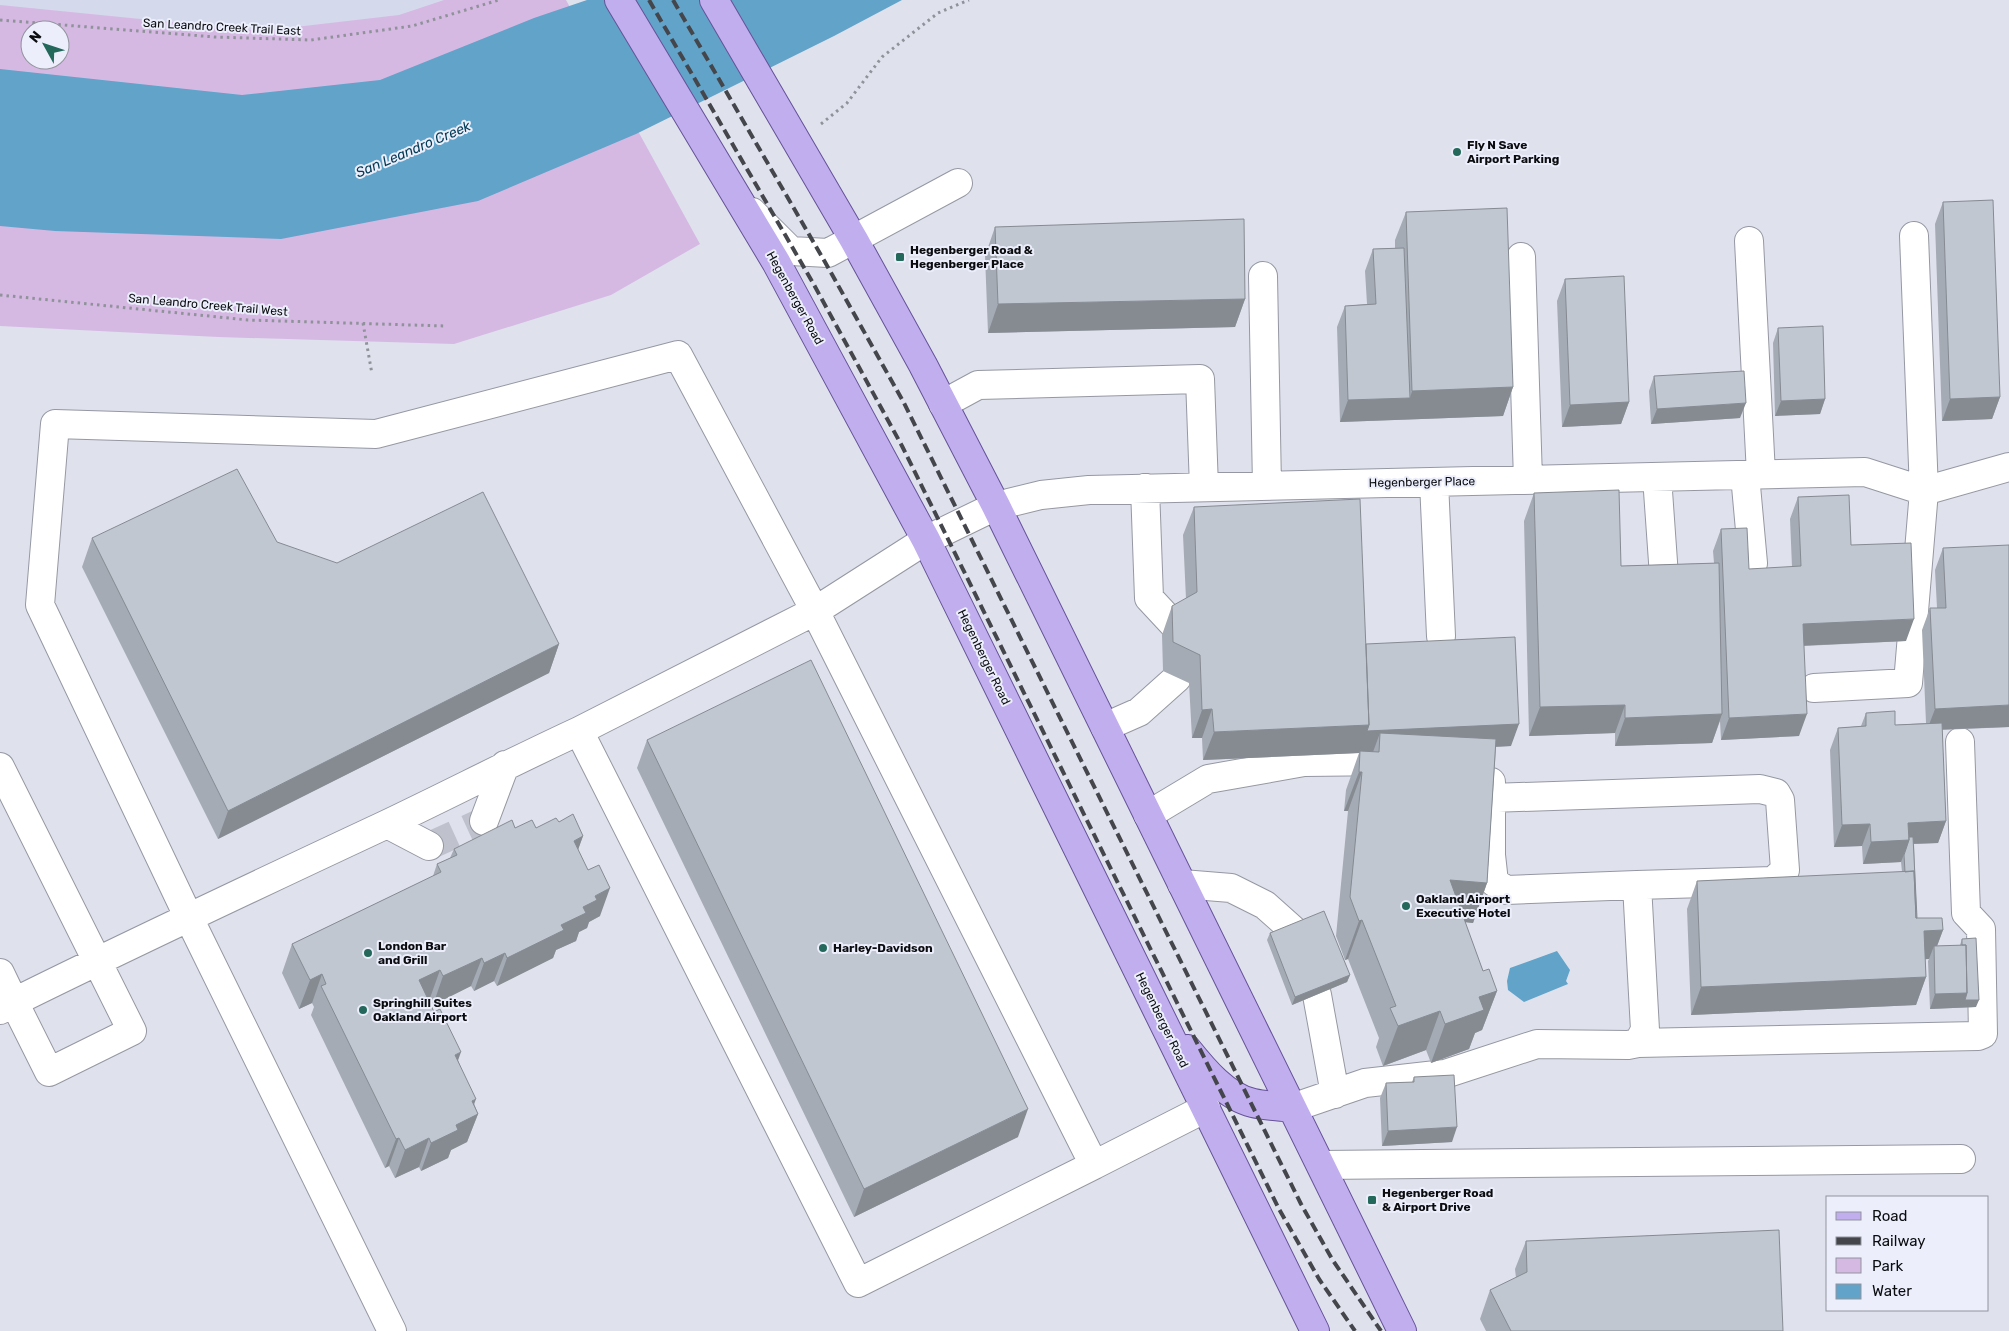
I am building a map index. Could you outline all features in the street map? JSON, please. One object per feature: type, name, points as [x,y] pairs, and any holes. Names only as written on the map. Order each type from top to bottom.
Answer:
[{"type":"main road","name":"Hegenberger Road","points":[[619,0],[704,145],[776,262],[926,540],[1315,1331]]},
{"type":"main road","points":[[714,0],[854,240],[996,506],[1402,1331]]},
{"type":"main road","points":[[1157,1010],[1202,1068],[1229,1091],[1251,1102],[1292,1108]]},
{"type":"main road","points":[[1298,1297],[1306,1331]]},
{"type":"street","points":[[740,201],[791,252],[828,253],[958,183]]},
{"type":"street","points":[[1814,688],[1908,683],[1924,491],[1914,236]]},
{"type":"street","points":[[1749,241],[1753,563]]},
{"type":"street","points":[[1521,257],[1528,480]]},
{"type":"street","points":[[1263,276],[1267,486]]},
{"type":"street","points":[[392,1331],[188,916],[40,605],[55,424],[376,434],[678,355],[815,611],[1094,1165]]},
{"type":"street","points":[[943,404],[978,385],[1200,379],[1204,487]]},
{"type":"street","points":[[1924,491],[2009,467]]},
{"type":"street","name":"Hegenberger Place","points":[[7,1006],[188,916],[387,824],[505,765],[579,731],[815,611],[926,540],[996,506],[1041,495],[1089,490],[1865,472],[1924,491]]},
{"type":"street","points":[[1657,477],[1664,576]]},
{"type":"street","points":[[1434,482],[1441,636]]},
{"type":"street","points":[[1145,488],[1149,598],[1176,627]]},
{"type":"street","points":[[1105,727],[1139,712],[1178,678]]},
{"type":"street","points":[[579,731],[858,1283],[1206,1108]]},
{"type":"street","points":[[1292,1108],[1365,1083],[1445,1074],[1537,1044],[1628,1045],[1638,1043],[1978,1036],[1983,1034],[1985,1028],[1981,929],[1966,913],[1960,742]]},
{"type":"street","points":[[1148,815],[1208,778],[1236,772],[1304,762],[1422,761]]},
{"type":"street","points":[[1476,762],[1487,769],[1491,781],[1491,798],[1491,855],[1494,882],[1506,890],[1773,881],[1785,870],[1780,800],[1776,793],[1760,789],[1491,798]]},
{"type":"street","points":[[484,821],[505,765]]},
{"type":"street","points":[[0,767],[132,1031],[49,1072],[7,1006],[0,973]]},
{"type":"street","points":[[387,824],[429,846]]},
{"type":"street","points":[[1182,884],[1231,888],[1265,905],[1293,930]]},
{"type":"street","points":[[1637,885],[1646,1030],[1638,1043]]},
{"type":"street","points":[[1317,995],[1335,1094]]},
{"type":"street","points":[[1321,1165],[1961,1159]]},
{"type":"path","name":"San Leandro Creek Trail East","points":[[0,20],[215,37],[311,40],[412,26],[499,0]]},
{"type":"path","points":[[797,143],[848,103],[882,57],[938,13],[969,0]]},
{"type":"path","name":"San Leandro Creek Trail West","points":[[0,295],[248,320],[445,326]]},
{"type":"path","points":[[363,323],[372,374]]},
{"type":"shaded area","points":[[0,0],[512,0],[380,80],[70,63],[70,20],[20,20],[20,60],[0,59]]},
{"type":"green space","points":[[444,0],[566,0],[700,244],[611,295],[454,344],[218,337],[0,326],[0,5],[261,31],[399,15]]},
{"type":"water","name":"San Leandro Creek","points":[[587,0],[902,0],[834,36],[636,134],[478,201],[281,239],[55,231],[0,226],[0,69],[242,95],[380,80],[534,18]]},
{"type":"water","points":[[1557,951],[1570,970],[1566,981],[1568,984],[1524,1002],[1508,990],[1507,981],[1510,968]]},
{"type":"building","points":[[1993,200],[2000,397],[1950,399],[1943,202]]},
{"type":"building","points":[[1507,208],[1513,387],[1412,391],[1406,212]]},
{"type":"building","points":[[1244,219],[1245,299],[998,304],[995,227]]},
{"type":"building","points":[[1404,248],[1410,398],[1348,400],[1345,306],[1376,304],[1373,249]]},
{"type":"building","points":[[1624,276],[1629,402],[1570,405],[1565,279]]},
{"type":"building","points":[[1823,326],[1825,399],[1781,401],[1778,328]]},
{"type":"building","points":[[1744,371],[1746,403],[1657,409],[1654,376]]},
{"type":"building","points":[[237,469],[277,542],[337,563],[483,492],[559,644],[228,811],[92,538]]},
{"type":"building","points":[[1619,490],[1621,566],[1719,563],[1722,714],[1625,718],[1625,705],[1540,707],[1534,493]]},
{"type":"building","points":[[1849,495],[1851,545],[1911,543],[1914,619],[1803,624],[1807,714],[1729,718],[1721,529],[1747,528],[1749,569],[1801,566],[1798,497]]},
{"type":"building","points":[[1360,499],[1369,725],[1214,732],[1212,709],[1202,710],[1200,655],[1173,642],[1172,606],[1197,592],[1194,507]]},
{"type":"building","points":[[2009,545],[2009,705],[1935,709],[1930,608],[1946,608],[1943,548]]},
{"type":"building","points":[[1515,637],[1519,724],[1367,731],[1369,725],[1366,644]]},
{"type":"building","points":[[811,660],[1028,1109],[864,1189],[647,740]]},
{"type":"building","points":[[1895,711],[1895,725],[1942,723],[1946,821],[1908,823],[1909,840],[1871,842],[1870,824],[1842,825],[1838,728],[1866,726],[1866,713]]},
{"type":"building","name":"Oakland Airport Executive Hotel","points":[[1380,733],[1496,739],[1487,883],[1450,880],[1483,971],[1489,969],[1497,991],[1479,997],[1484,1010],[1445,1024],[1440,1011],[1398,1026],[1390,1008],[1396,1006],[1362,920],[1359,921],[1350,897],[1362,772],[1359,772],[1360,751],[1379,752]]},
{"type":"building","name":"Springhill Suites Oakland Airport","points":[[573,814],[583,836],[574,841],[588,870],[599,865],[610,888],[595,896],[597,900],[583,907],[586,913],[561,925],[564,930],[507,958],[505,953],[484,963],[482,958],[443,976],[440,970],[419,980],[434,1012],[440,1009],[461,1052],[455,1055],[476,1099],[472,1101],[478,1114],[456,1125],[458,1130],[431,1143],[429,1138],[405,1150],[399,1138],[396,1139],[321,986],[326,984],[322,974],[310,980],[292,944],[441,872],[437,864],[457,855],[454,849],[512,820],[515,828],[532,820],[536,828],[556,818],[559,822]]},
{"type":"building","points":[[1909,837],[1913,837],[1917,918],[1914,871],[1905,872],[1904,855]]},
{"type":"building","points":[[1914,871],[1916,918],[1942,918],[1943,930],[1924,931],[1926,977],[1701,987],[1697,881]]},
{"type":"building","points":[[1324,911],[1350,975],[1295,997],[1270,933]]},
{"type":"building","points":[[1976,938],[1979,1000],[1965,1000],[1967,993],[1966,945],[1962,945],[1962,939]]},
{"type":"building","points":[[1966,945],[1967,993],[1935,994],[1934,946]]},
{"type":"building","points":[[1454,1075],[1457,1127],[1388,1131],[1386,1083],[1414,1082],[1414,1077]]},
{"type":"building","points":[[1779,1230],[1783,1331],[1511,1331],[1490,1290],[1527,1272],[1526,1241]]},
{"type":"tunnel","points":[[429,846],[484,821]]},
{"type":"railway","points":[[649,0],[813,283],[902,446],[1279,1209],[1319,1279],[1355,1331]]},
{"type":"railway","points":[[673,0],[825,262],[904,403],[1301,1204],[1332,1259],[1381,1331]]},
{"type":"place","name":"Fly N Save Airport Parking","points":[[1457,152]]},
{"type":"place","name":"Hegenberger Road & Hegenberger Place","points":[[900,257]]},
{"type":"place","name":"Oakland Airport Executive Hotel","points":[[1406,906]]},
{"type":"place","name":"Harley-Davidson","points":[[823,948]]},
{"type":"place","name":"London Bar and Grill","points":[[368,953]]},
{"type":"place","name":"Springhill Suites Oakland Airport","points":[[363,1010]]},
{"type":"place","name":"Hegenberger Road & Airport Drive","points":[[1372,1200]]}]
